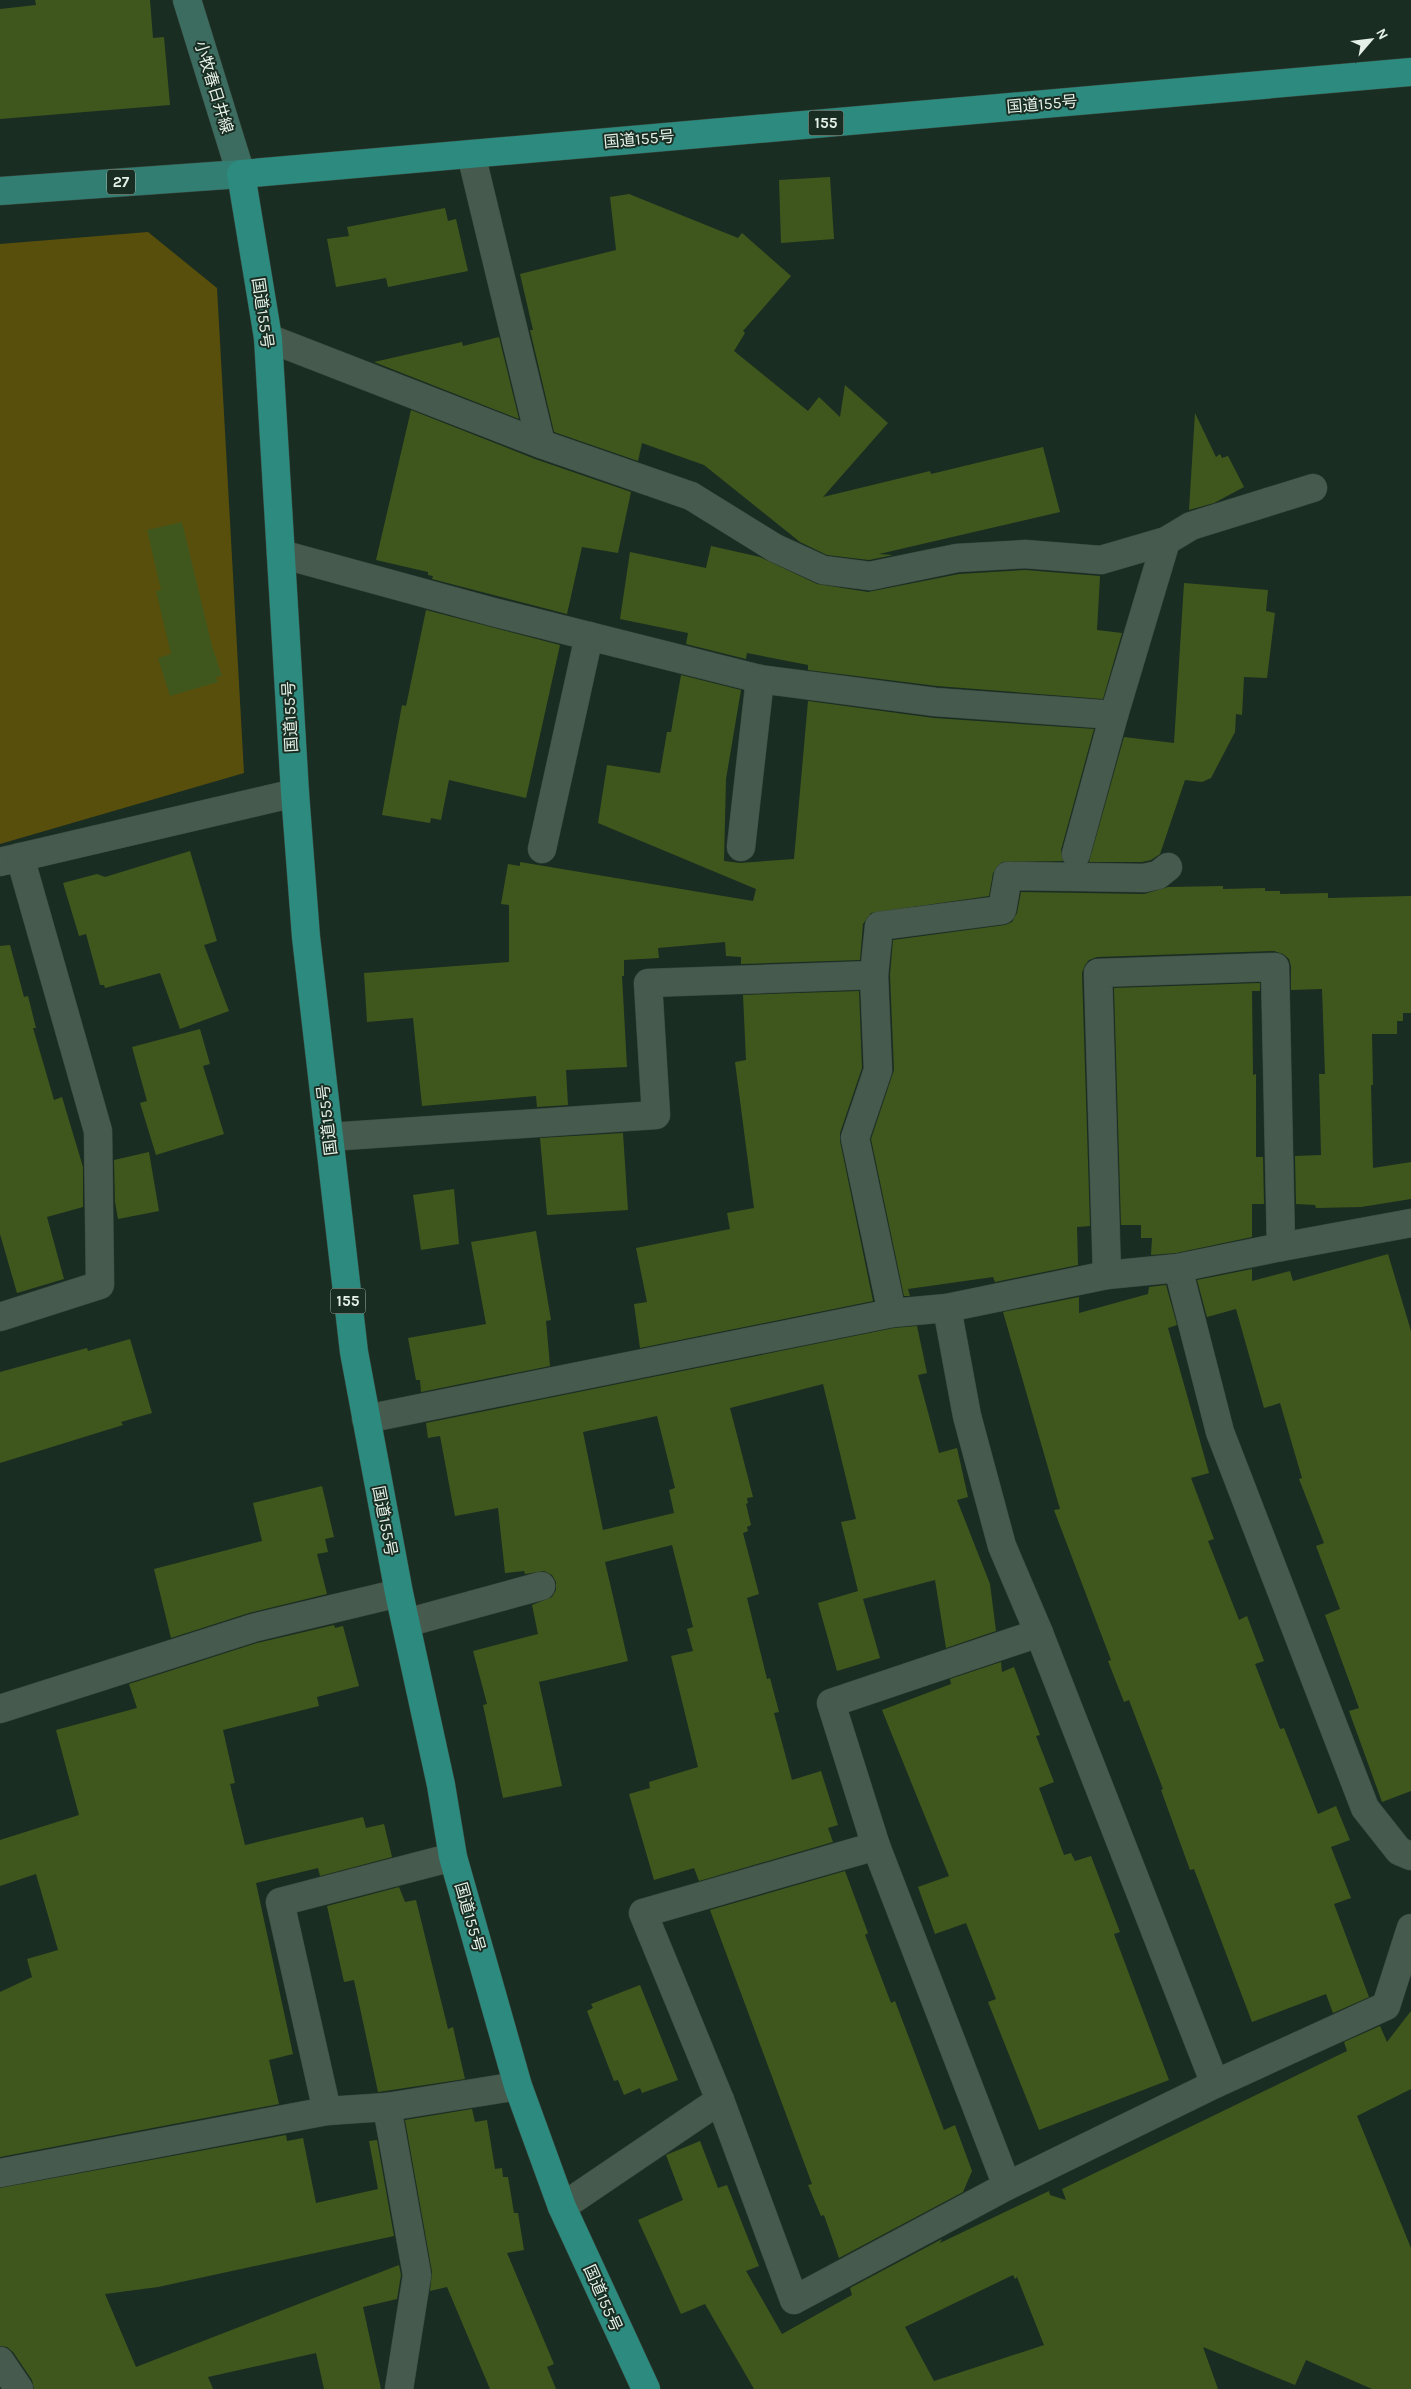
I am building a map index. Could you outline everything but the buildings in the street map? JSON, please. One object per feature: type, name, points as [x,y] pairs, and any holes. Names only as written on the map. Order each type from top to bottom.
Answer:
[{"type":"highway","name":"国道155号","points":[[646,2389],[562,2206],[518,2086],[453,1857],[441,1785],[398,1593],[366,1418],[354,1352],[306,937],[295,793],[268,338],[241,174],[1411,72]]},
{"type":"main road","name":"小牧春日井線","points":[[187,0],[241,174]]},
{"type":"main road","name":"27","points":[[0,191],[241,174]]},
{"type":"street","points":[[471,154],[541,444]]},
{"type":"street","points":[[268,338],[541,444],[691,496],[775,548],[823,570],[870,576],[957,558],[1025,554],[1101,560],[1166,541],[1190,526],[1314,488]]},
{"type":"street","points":[[1076,854],[1114,715],[1166,541]]},
{"type":"street","points":[[281,554],[493,612],[760,679],[935,702],[1114,715]]},
{"type":"street","points":[[542,849],[589,636]]},
{"type":"street","points":[[741,847],[760,679]]},
{"type":"street","points":[[0,1317],[100,1285],[98,1131],[10,860],[295,793]]},
{"type":"street","points":[[892,1312],[854,1138],[878,1070],[874,975],[879,926],[1002,910],[1008,876],[1144,878],[1158,875],[1168,867]]},
{"type":"street","points":[[1106,1275],[1098,973],[1275,967],[1281,1246]]},
{"type":"street","points":[[329,1137],[656,1115],[648,983],[874,975]]},
{"type":"street","points":[[366,1418],[892,1312],[947,1308],[1106,1275],[1178,1268],[1281,1246],[1411,1224]]},
{"type":"street","points":[[1178,1268],[1220,1432],[1361,1799],[1365,1808],[1399,1850],[1411,1856]]},
{"type":"street","points":[[947,1308],[967,1416],[1002,1546],[1039,1633],[1215,2084]]},
{"type":"street","points":[[406,1623],[541,1586]]},
{"type":"street","points":[[0,1709],[253,1628],[398,1593]]},
{"type":"street","points":[[1006,2186],[876,1846],[831,1703],[1039,1633]]},
{"type":"street","points":[[876,1846],[643,1913],[720,2100],[794,2300],[1006,2186],[1215,2084],[1386,2006],[1411,1928]]},
{"type":"street","points":[[327,2111],[280,1902],[453,1857]]},
{"type":"street","points":[[0,2173],[327,2111],[387,2107],[518,2086]]},
{"type":"street","points":[[562,2206],[720,2100]]},
{"type":"street","points":[[387,2107],[417,2275],[398,2389]]},
{"type":"street","points":[[0,2361],[19,2389]]},
{"type":"shaded area","points":[[148,232],[217,288],[244,773],[0,844],[0,244]]}]
